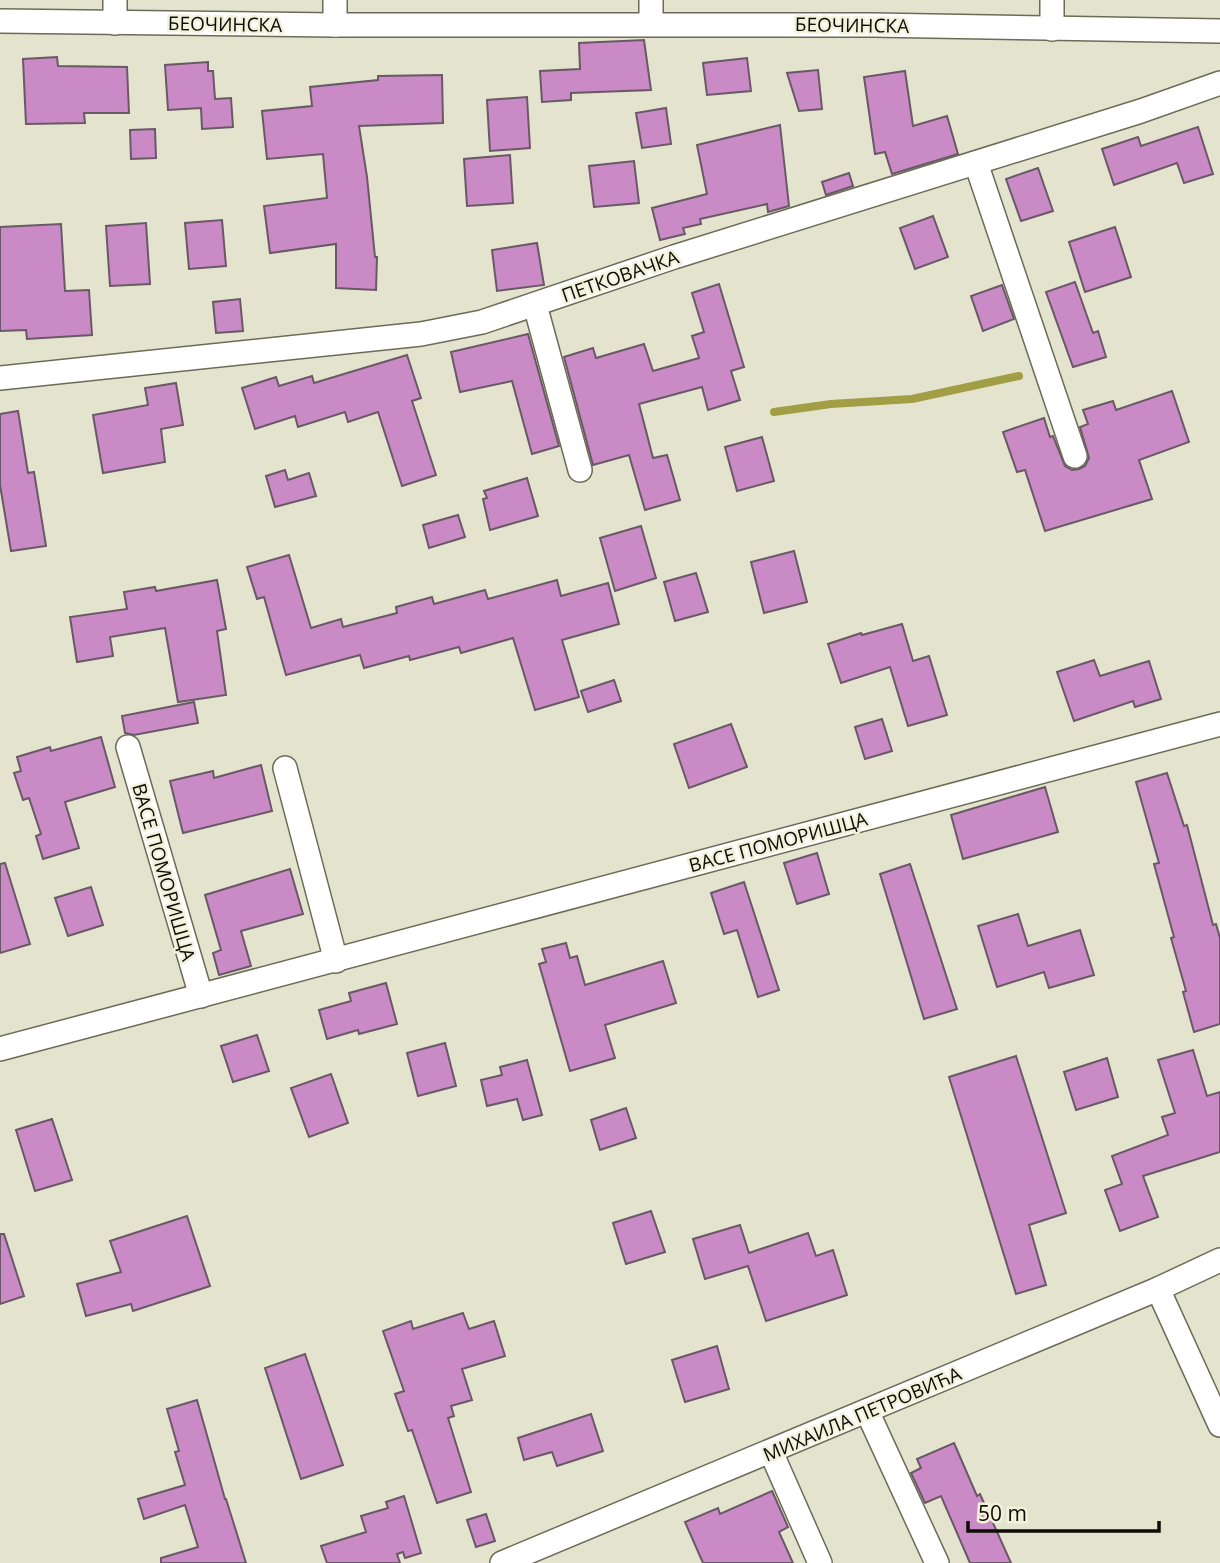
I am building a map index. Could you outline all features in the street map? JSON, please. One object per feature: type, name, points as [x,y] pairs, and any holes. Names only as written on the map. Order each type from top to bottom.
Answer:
[{"type":"street","points":[[335,0],[335,25]]},
{"type":"street","points":[[651,0],[651,24]]},
{"type":"street","points":[[1052,0],[1052,29]]},
{"type":"street","name":"БЕОЧИНСКА","points":[[0,21],[115,12],[335,25],[873,25],[1220,31]]},
{"type":"street","name":"ПЕТКОВАЧКА","points":[[0,378],[421,334],[482,322],[674,257],[1141,111],[1220,83]]},
{"type":"street","points":[[976,163],[1075,456]]},
{"type":"street","points":[[535,304],[580,470]]},
{"type":"street","name":"ВАСЕ ПОМОРИШЦА","points":[[0,1049],[1220,723]]},
{"type":"street","name":"ВАСЕ ПОМОРИШЦА","points":[[128,747],[201,996]]},
{"type":"street","points":[[285,768],[336,961]]},
{"type":"street","name":"МИХАИЛА ПЕТРОВИЋА","points":[[502,1563],[542,1555],[771,1452],[1158,1289],[1220,1260]]},
{"type":"street","points":[[1158,1289],[1220,1425]]},
{"type":"street","points":[[867,1411],[937,1563]]},
{"type":"street","points":[[771,1452],[820,1563]]},
{"type":"building","points":[[644,40],[651,90],[571,93],[571,100],[542,102],[540,71],[580,69],[579,43]]},
{"type":"building","points":[[57,57],[58,66],[127,67],[129,113],[84,113],[85,123],[26,124],[23,59]]},
{"type":"building","points":[[747,58],[751,91],[707,95],[703,63]]},
{"type":"building","points":[[208,62],[208,71],[213,71],[215,99],[231,98],[233,127],[202,129],[201,108],[168,110],[165,65]]},
{"type":"building","points":[[818,70],[822,109],[799,111],[787,73]]},
{"type":"building","points":[[905,71],[913,126],[947,116],[958,154],[892,174],[885,152],[875,154],[864,77]]},
{"type":"building","points":[[442,75],[443,123],[359,126],[377,257],[376,290],[336,288],[336,244],[270,253],[264,206],[327,198],[323,154],[267,159],[262,111],[312,106],[310,87],[378,80],[378,76]]},
{"type":"building","points":[[527,97],[530,148],[490,151],[487,100]]},
{"type":"building","points":[[666,108],[671,144],[642,148],[636,113]]},
{"type":"building","points":[[780,125],[789,206],[768,212],[767,204],[700,219],[701,224],[683,228],[685,234],[660,240],[652,208],[707,194],[697,145]]},
{"type":"building","points":[[1198,127],[1213,174],[1184,183],[1177,163],[1114,185],[1102,149],[1138,137],[1141,146]]},
{"type":"building","points":[[155,129],[156,158],[131,159],[130,130]]},
{"type":"building","points":[[510,155],[513,203],[467,206],[464,159]]},
{"type":"building","points":[[634,161],[639,203],[594,207],[589,166]]},
{"type":"building","points":[[1038,168],[1053,211],[1021,221],[1006,179]]},
{"type":"building","points":[[849,173],[853,186],[826,195],[822,182]]},
{"type":"building","points":[[933,216],[948,257],[915,269],[900,228]]},
{"type":"building","points":[[222,220],[226,266],[189,269],[185,223]]},
{"type":"building","points":[[146,223],[150,284],[110,286],[106,226]]},
{"type":"building","points":[[61,224],[65,291],[89,290],[92,335],[27,339],[26,330],[0,331],[0,227]]},
{"type":"building","points":[[1115,227],[1131,277],[1085,292],[1069,242]]},
{"type":"building","points":[[537,243],[544,285],[497,291],[492,250]]},
{"type":"building","points":[[1075,282],[1093,333],[1098,331],[1106,357],[1073,367],[1046,292]]},
{"type":"building","points":[[719,284],[744,367],[731,371],[740,400],[708,410],[702,387],[639,404],[653,458],[667,455],[680,500],[645,510],[629,455],[593,465],[564,357],[593,348],[596,358],[644,344],[653,371],[699,358],[692,336],[704,332],[692,293]]},
{"type":"building","points":[[1002,285],[1014,319],[983,331],[971,296]]},
{"type":"building","points":[[240,299],[243,331],[216,333],[213,302]]},
{"type":"building","points":[[528,334],[559,446],[532,454],[512,381],[460,392],[451,352]]},
{"type":"building","points":[[407,355],[421,398],[412,401],[436,475],[402,486],[378,412],[348,422],[345,412],[298,427],[295,416],[255,429],[242,388],[276,377],[279,386],[312,376],[314,383]]},
{"type":"building","points":[[176,383],[183,425],[161,429],[165,462],[103,473],[93,415],[148,405],[145,388]]},
{"type":"building","points":[[1172,391],[1189,442],[1139,460],[1152,499],[1045,531],[1025,470],[1017,472],[1003,432],[1044,418],[1050,437],[1053,436],[1065,466],[1072,470],[1079,469],[1085,466],[1089,458],[1080,427],[1088,424],[1083,410],[1113,401],[1116,410]]},
{"type":"building","points":[[18,411],[28,473],[34,472],[46,546],[11,551],[0,485],[0,414]]},
{"type":"building","points":[[762,437],[774,481],[737,491],[725,447]]},
{"type":"building","points":[[285,470],[288,480],[309,473],[316,496],[275,507],[266,476]]},
{"type":"building","points":[[527,478],[538,516],[490,530],[483,499],[487,498],[484,491]]},
{"type":"building","points":[[458,515],[465,537],[429,548],[423,525]]},
{"type":"building","points":[[641,526],[656,578],[615,591],[600,538]]},
{"type":"building","points":[[794,551],[807,602],[764,613],[751,562]]},
{"type":"building","points":[[289,555],[311,628],[341,619],[343,627],[397,613],[396,607],[432,597],[434,604],[485,590],[488,599],[557,580],[561,596],[608,583],[619,624],[562,640],[579,697],[535,710],[513,638],[461,653],[459,647],[410,660],[409,656],[364,668],[360,655],[286,675],[264,597],[257,599],[247,567]]},
{"type":"building","points":[[696,573],[708,612],[675,621],[664,582]]},
{"type":"building","points":[[217,580],[226,629],[217,631],[226,695],[178,702],[165,628],[110,637],[113,656],[77,662],[70,617],[127,609],[124,592],[155,587],[156,591]]},
{"type":"building","points":[[902,624],[913,661],[929,656],[947,715],[908,726],[890,667],[841,683],[828,644]]},
{"type":"building","points":[[1094,660],[1100,676],[1149,661],[1161,699],[1135,707],[1133,701],[1074,721],[1057,672]]},
{"type":"building","points":[[614,680],[621,701],[588,712],[581,691]]},
{"type":"building","points":[[194,702],[198,723],[134,735],[125,733],[122,716]]},
{"type":"building","points":[[882,719],[892,751],[865,759],[855,727]]},
{"type":"building","points":[[731,724],[747,767],[689,788],[674,744]]},
{"type":"building","points":[[101,737],[115,787],[65,802],[79,848],[43,859],[36,836],[41,834],[29,798],[23,800],[14,773],[21,771],[17,757]]},
{"type":"building","points":[[261,765],[272,811],[183,833],[170,781],[213,771],[214,778]]},
{"type":"building","points":[[1167,773],[1184,826],[1187,825],[1213,925],[1216,924],[1220,938],[1220,1024],[1194,1032],[1171,938],[1174,937],[1154,864],[1159,863],[1136,782]]},
{"type":"building","points":[[1045,787],[1058,832],[963,859],[951,815]]},
{"type":"building","points":[[817,853],[829,894],[797,904],[784,863]]},
{"type":"building","points":[[5,863],[30,944],[0,953],[0,864]]},
{"type":"building","points":[[910,864],[957,1009],[924,1019],[880,874]]},
{"type":"building","points":[[290,869],[303,914],[241,931],[251,966],[219,975],[213,953],[221,950],[205,895]]},
{"type":"building","points":[[744,882],[779,990],[758,997],[737,930],[724,934],[711,893]]},
{"type":"building","points":[[91,887],[103,925],[68,936],[55,898]]},
{"type":"building","points":[[1018,914],[1028,946],[1080,930],[1094,975],[1049,988],[1044,972],[997,987],[978,926]]},
{"type":"building","points":[[566,943],[570,958],[577,956],[585,985],[663,961],[676,1003],[605,1025],[615,1058],[570,1071],[539,964],[546,962],[542,949]]},
{"type":"building","points":[[386,983],[397,1024],[359,1034],[358,1030],[327,1039],[319,1010],[351,1001],[349,993]]},
{"type":"building","points":[[257,1035],[269,1071],[233,1082],[221,1046]]},
{"type":"building","points":[[445,1043],[456,1086],[418,1096],[407,1053]]},
{"type":"building","points":[[1193,1050],[1207,1096],[1220,1092],[1220,1152],[1143,1176],[1158,1217],[1120,1231],[1105,1190],[1122,1184],[1112,1156],[1168,1135],[1162,1117],[1175,1113],[1158,1060]]},
{"type":"building","points":[[1016,1056],[1066,1213],[1029,1225],[1046,1285],[1016,1294],[949,1077]]},
{"type":"building","points":[[1107,1058],[1118,1097],[1076,1110],[1064,1072]]},
{"type":"building","points":[[527,1060],[542,1115],[523,1120],[517,1099],[487,1106],[481,1080],[502,1075],[500,1067]]},
{"type":"building","points":[[331,1074],[348,1123],[309,1137],[291,1088]]},
{"type":"building","points":[[626,1108],[636,1138],[600,1150],[591,1120]]},
{"type":"building","points":[[52,1119],[72,1180],[35,1191],[16,1130]]},
{"type":"building","points":[[651,1211],[665,1252],[626,1264],[613,1223]]},
{"type":"building","points":[[187,1216],[210,1286],[133,1311],[131,1304],[86,1316],[77,1284],[121,1272],[110,1241]]},
{"type":"building","points":[[740,1225],[749,1253],[808,1233],[816,1256],[833,1250],[847,1295],[766,1321],[748,1266],[705,1279],[693,1239]]},
{"type":"building","points":[[0,1234],[4,1234],[24,1296],[0,1304]]},
{"type":"building","points":[[463,1313],[469,1329],[494,1321],[505,1356],[462,1369],[472,1400],[451,1406],[454,1416],[448,1418],[471,1492],[437,1503],[412,1430],[408,1431],[395,1394],[404,1391],[383,1331],[411,1321],[413,1329]]},
{"type":"building","points":[[717,1346],[729,1389],[685,1402],[672,1360]]},
{"type":"building","points":[[305,1354],[343,1465],[301,1479],[265,1368]]},
{"type":"building","points":[[197,1400],[246,1563],[161,1563],[161,1558],[198,1547],[185,1505],[144,1519],[138,1499],[185,1485],[175,1452],[179,1451],[167,1409]]},
{"type":"building","points":[[591,1414],[603,1451],[557,1466],[552,1452],[524,1460],[518,1438]]},
{"type":"building","points":[[954,1443],[1011,1563],[970,1563],[941,1496],[925,1503],[911,1473],[921,1468],[917,1459]]},
{"type":"building","points":[[772,1491],[788,1527],[779,1532],[793,1563],[703,1563],[685,1522],[718,1508],[720,1514]]},
{"type":"building","points":[[404,1496],[421,1553],[405,1558],[403,1552],[397,1554],[400,1563],[327,1563],[321,1546],[366,1532],[361,1516],[388,1508],[386,1502]]},
{"type":"building","points":[[486,1514],[495,1541],[476,1547],[467,1520]]},
{"type":"waterway","points":[[774,412],[831,404],[912,399],[1019,376]]}]
